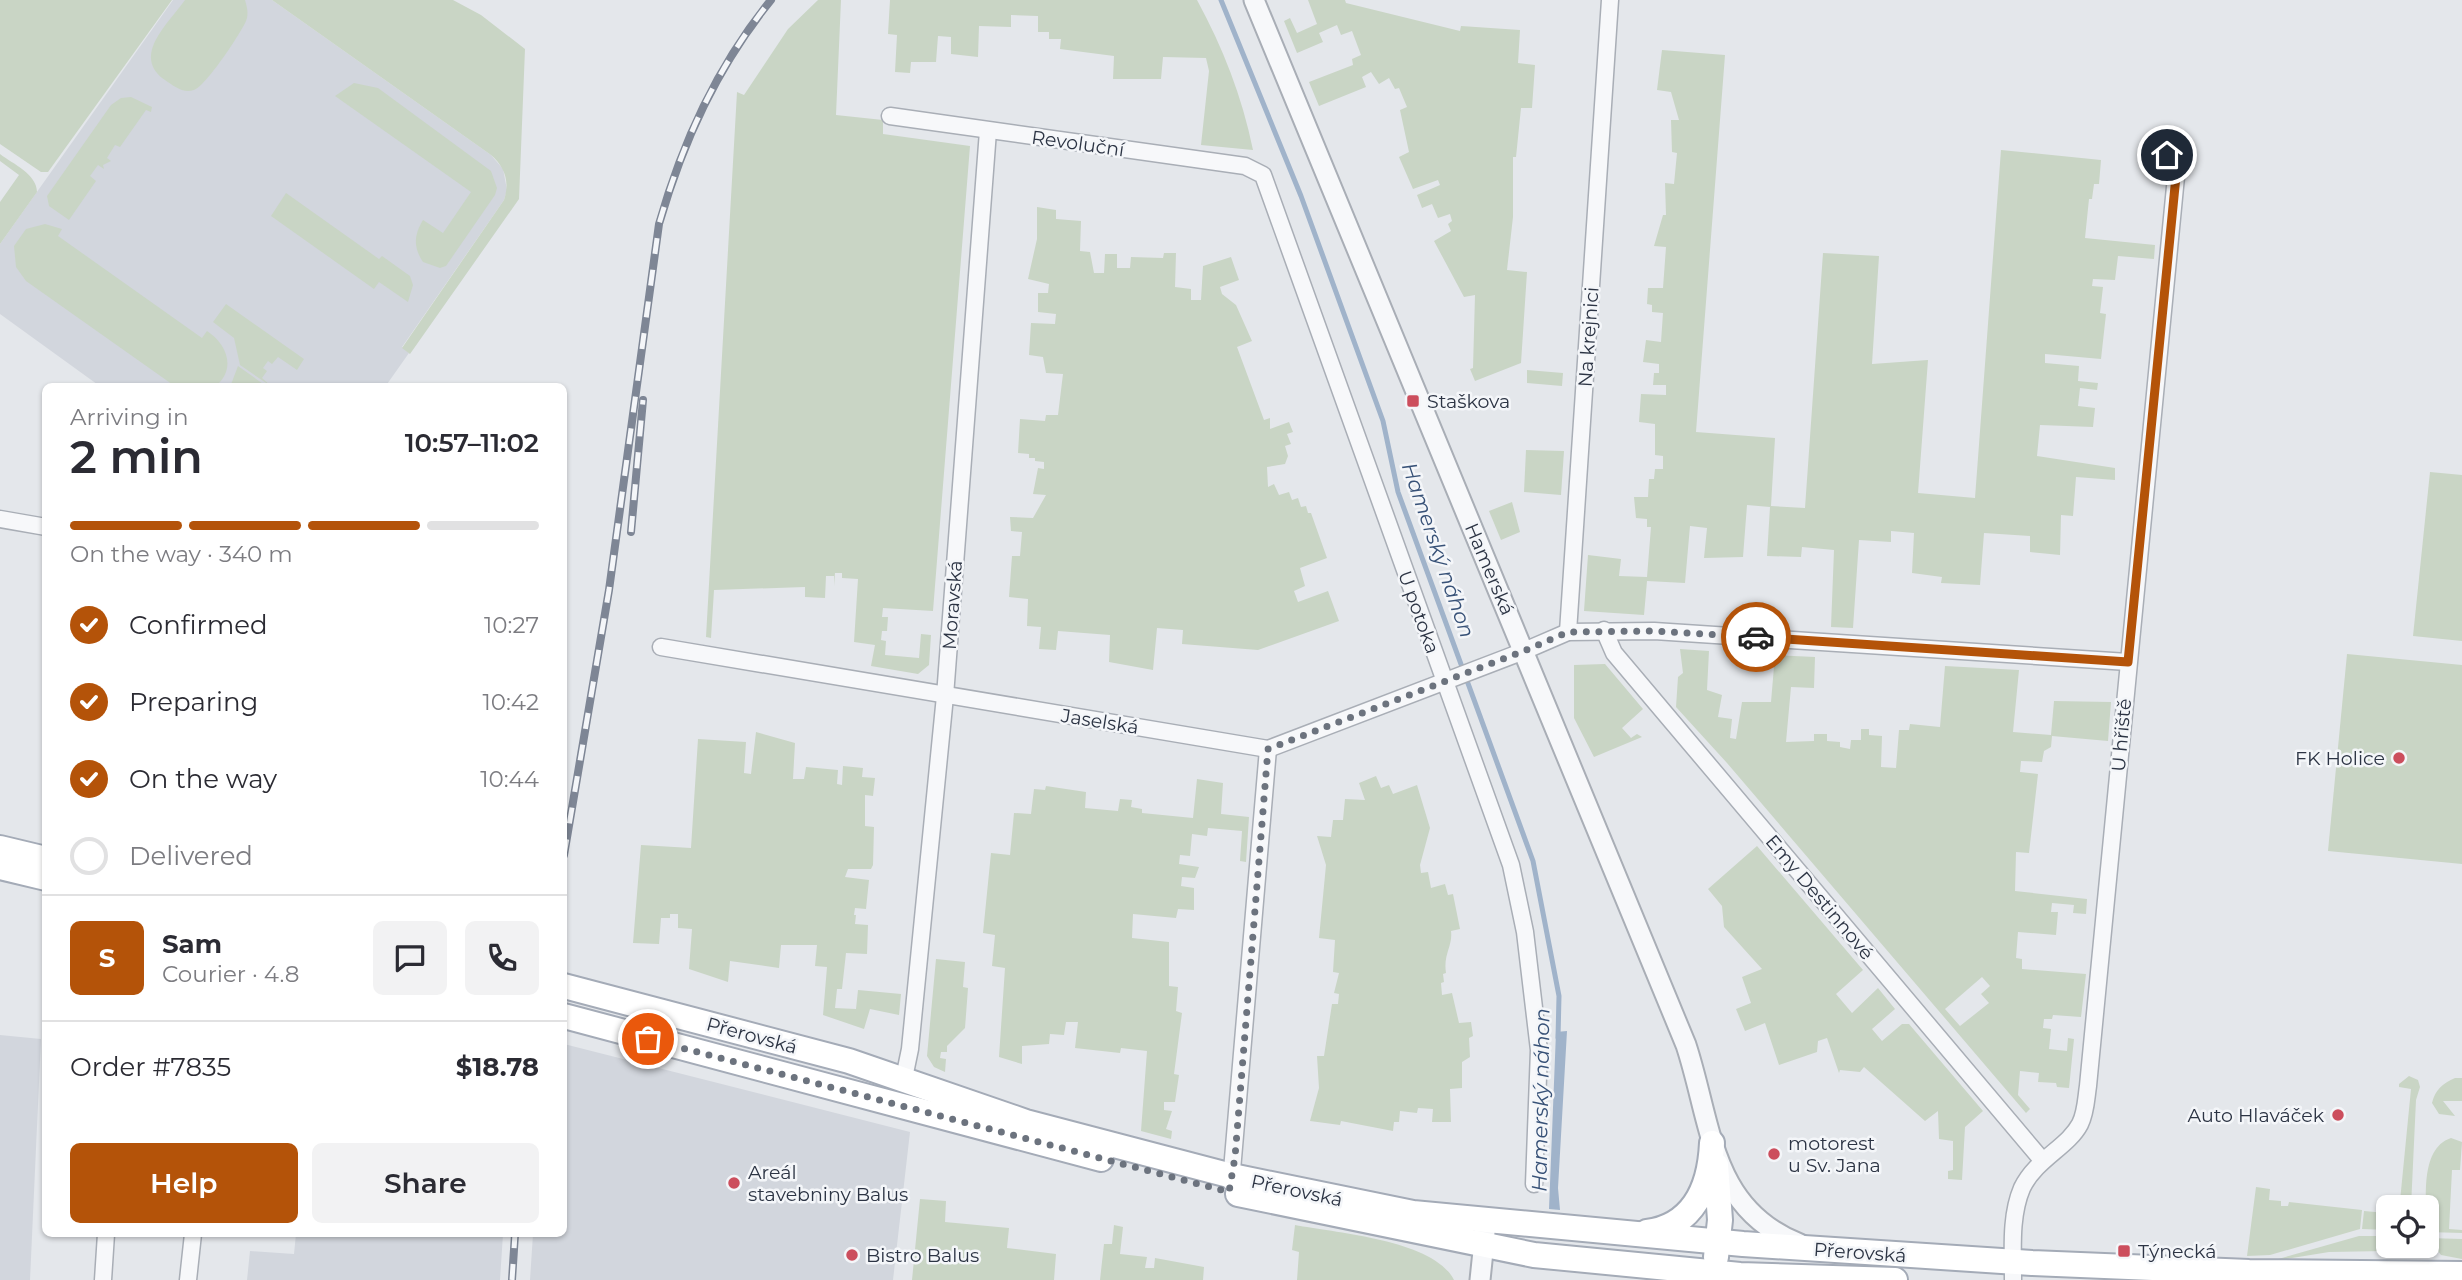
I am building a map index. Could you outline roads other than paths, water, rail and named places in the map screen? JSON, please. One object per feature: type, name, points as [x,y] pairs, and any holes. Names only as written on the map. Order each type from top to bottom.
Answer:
[{"type":"main road","points":[[0,848],[42,858]]},
{"type":"main road","points":[[0,867],[42,877]]},
{"type":"main road","name":"Přerovská","points":[[572,988],[849,1060],[1026,1122],[1231,1184]]},
{"type":"main road","name":"Přerovská","points":[[569,1018],[1231,1184],[1413,1213],[1485,1233],[1534,1255],[1713,1276],[1895,1280]]},
{"type":"main road","points":[[1622,1233],[1665,1227],[1690,1211],[1707,1180],[1712,1143]]},
{"type":"main road","points":[[1712,1143],[1720,1193],[1718,1242],[1713,1276]]},
{"type":"main road","name":"Přerovská","points":[[1485,1233],[1622,1233],[2013,1271],[2462,1274]]},
{"type":"street","name":"Hamerská","points":[[1254,0],[1686,1045],[1712,1143],[1730,1186],[1747,1211],[1772,1231],[1818,1250]]},
{"type":"street","name":"Na krejnici","points":[[1568,632],[1610,0]]},
{"type":"street","name":"Revoluční","points":[[890,116],[1245,166],[1263,175]]},
{"type":"street","name":"Moravská","points":[[904,1079],[910,1049],[945,696],[988,131]]},
{"type":"street","name":"U hřiště","points":[[2042,1160],[2077,1129],[2084,1110],[2178,156],[2148,153]]},
{"type":"street","name":"U potoka","points":[[1263,175],[1448,680],[1511,865],[1525,932],[1539,1050],[1534,1184]]},
{"type":"street","points":[[0,520],[42,526]]},
{"type":"street","name":"Emy Destinnové","points":[[1604,630],[1614,653],[2042,1160]]},
{"type":"street","points":[[1231,1184],[1268,749],[1568,632],[1654,631],[2128,662]]},
{"type":"street","name":"Jaselská","points":[[661,647],[1268,749]]},
{"type":"street","points":[[2013,1271],[2014,1224],[2020,1198],[2042,1160]]},
{"type":"street","points":[[1480,1280],[1485,1233]]},
{"type":"street","points":[[103,1280],[106,1237]]},
{"type":"street","points":[[188,1280],[193,1237]]},
{"type":"water","points":[[1567,1031],[1558,1188],[1560,1210],[1549,1209],[1556,1032]]},
{"type":"waterway","name":"Hamerský náhon","points":[[1221,0],[1301,196],[1383,421],[1398,492],[1533,861],[1559,996],[1558,1038]]},
{"type":"railway","points":[[567,837],[609,590],[659,224],[679,163],[704,106],[734,52],[771,0]]},
{"type":"railway","points":[[631,532],[643,400]]},
{"type":"railway","points":[[512,1280],[515,1237]]},
{"type":"place","name":"Staškova","points":[[1413,401]]},
{"type":"place","name":"FK Holice","points":[[2399,758]]},
{"type":"place","name":"Auto Hlaváček","points":[[2338,1115]]},
{"type":"place","name":"motorest u Sv. Jana","points":[[1774,1154]]},
{"type":"place","name":"Areál stavebniny Balus","points":[[734,1183]]},
{"type":"place","name":"Týnecká","points":[[2124,1251]]},
{"type":"place","name":"Bistro Balus","points":[[852,1255]]}]
